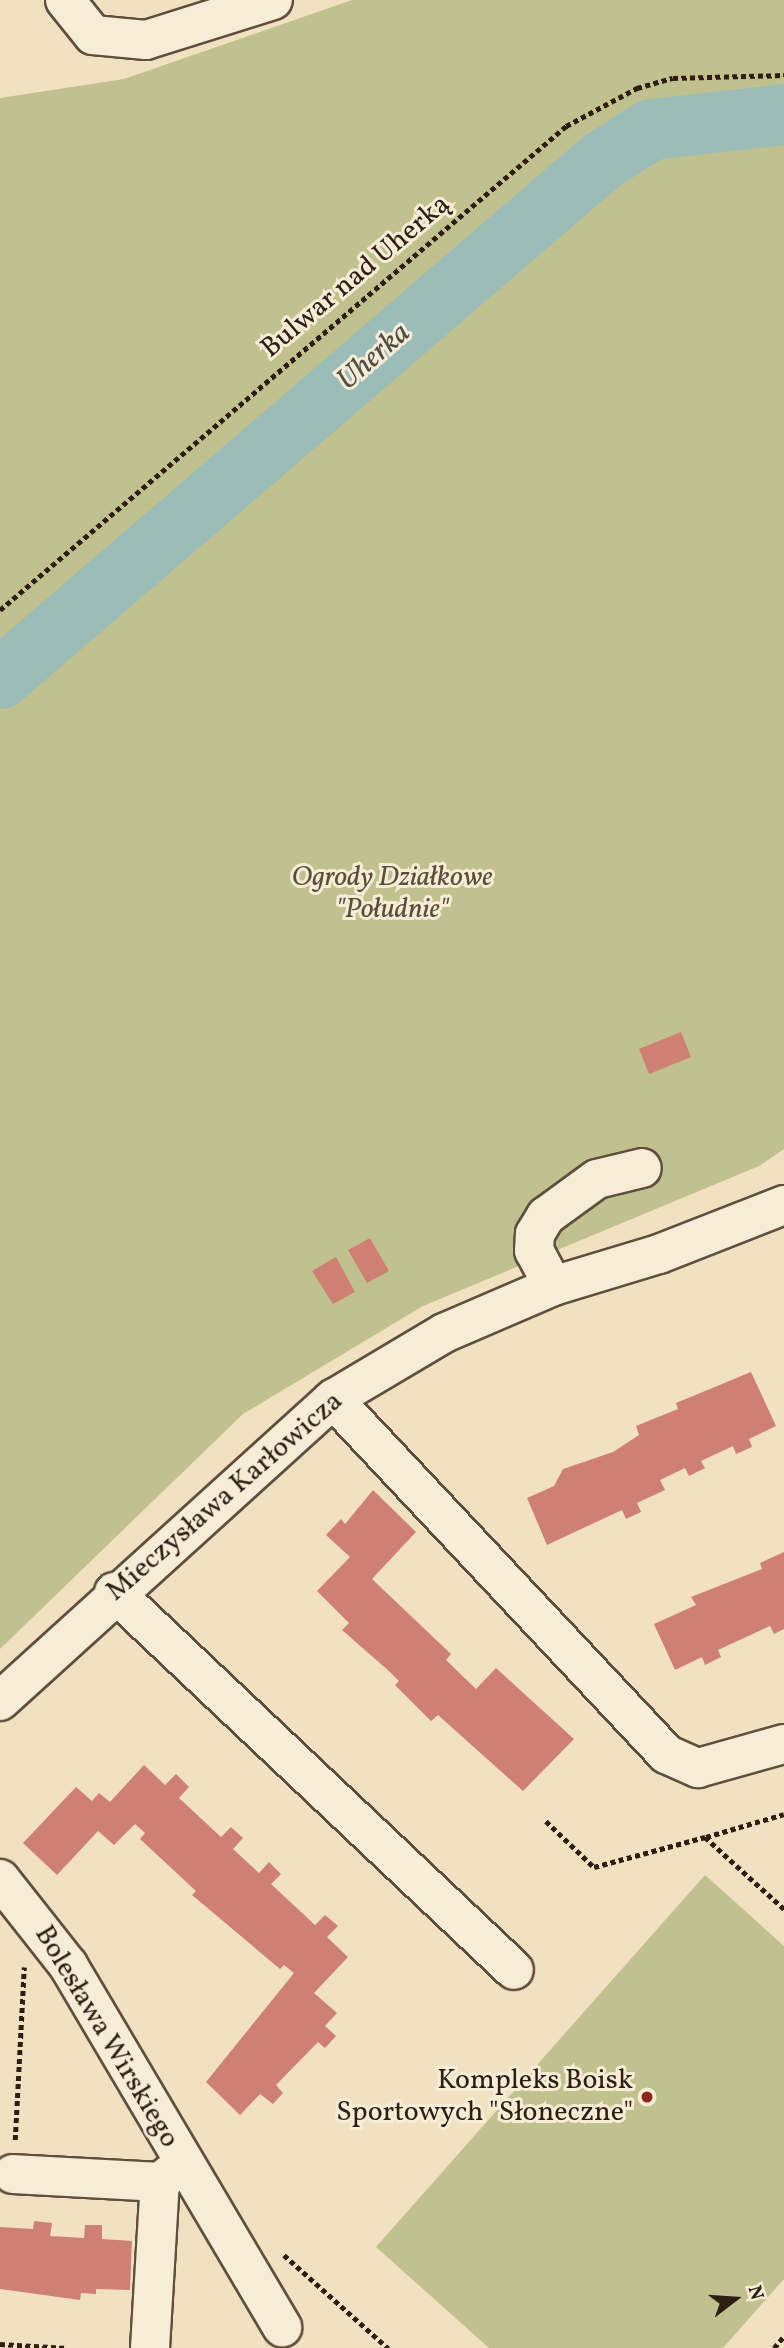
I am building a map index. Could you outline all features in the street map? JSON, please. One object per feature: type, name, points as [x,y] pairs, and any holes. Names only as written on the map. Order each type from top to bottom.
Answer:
[{"type":"street","points":[[65,0],[93,35],[146,40],[273,0]]},
{"type":"street","points":[[553,1286],[534,1251],[535,1234],[546,1216],[597,1179],[642,1168]]},
{"type":"street","name":"Mieczysława Karłowicza","points":[[0,1701],[114,1592],[333,1399],[444,1333],[553,1286],[659,1254],[784,1205]]},
{"type":"street","points":[[333,1399],[666,1754],[698,1768],[784,1744]]},
{"type":"street","points":[[114,1592],[514,1970]]},
{"type":"street","name":"Bolesława Wirskiego","points":[[0,1879],[68,1965],[171,2173],[282,2327]]},
{"type":"street","points":[[13,2174],[171,2173]]},
{"type":"street","name":"Bolesława Wirskiego","points":[[150,2348],[171,2173]]},
{"type":"path","name":"Bulwar nad Uherką","points":[[0,610],[566,126],[637,88],[673,78],[708,72],[784,75]]},
{"type":"path","points":[[546,1821],[594,1867],[784,1814]]},
{"type":"path","points":[[705,1837],[784,1909]]},
{"type":"path","points":[[277,2249],[388,2348]]},
{"type":"path","points":[[774,2348],[784,2336]]},
{"type":"path","points":[[0,2344],[68,2348]]},
{"type":"green space","name":"Ogrody Działkowe \"Południe\"","points":[[352,0],[784,0],[784,1149],[759,1166],[423,1306],[243,1414],[0,1649],[0,98],[124,79]]},
{"type":"green space","name":"Kompleks Boisk Sportowych \"Słoneczne\"","points":[[705,1875],[784,1946],[784,2279],[723,2348],[489,2348],[376,2247]]},
{"type":"building","points":[[681,1032],[691,1057],[649,1074],[639,1049]]},
{"type":"building","points":[[370,1238],[389,1271],[367,1283],[348,1250]]},
{"type":"building","points":[[336,1257],[355,1292],[333,1304],[312,1271]]},
{"type":"building","points":[[751,1372],[776,1426],[749,1439],[752,1447],[736,1454],[733,1446],[701,1461],[705,1468],[689,1476],[685,1468],[660,1480],[665,1490],[637,1503],[641,1512],[626,1519],[622,1510],[547,1545],[527,1498],[554,1486],[563,1469],[613,1452],[639,1435],[636,1426],[678,1409],[676,1403]]},
{"type":"building","points":[[373,1490],[416,1532],[372,1579],[451,1654],[446,1660],[476,1689],[496,1668],[574,1739],[523,1791],[438,1715],[431,1721],[395,1685],[399,1681],[342,1630],[349,1623],[317,1591],[350,1557],[326,1535],[341,1519],[345,1524]]},
{"type":"building","points":[[784,1552],[784,1629],[774,1634],[770,1626],[718,1650],[721,1657],[705,1665],[702,1657],[675,1670],[654,1624],[696,1605],[691,1597],[762,1569],[760,1563]]},
{"type":"building","points":[[144,1765],[165,1785],[176,1774],[189,1787],[179,1798],[221,1837],[231,1827],[243,1838],[233,1849],[259,1873],[269,1862],[281,1874],[271,1884],[315,1925],[325,1915],[338,1926],[327,1937],[348,1957],[314,1993],[337,2013],[325,2026],[336,2036],[325,2048],[318,2042],[276,2085],[283,2093],[273,2104],[260,2094],[240,2115],[206,2082],[294,1973],[284,1965],[280,1969],[192,1895],[196,1891],[140,1839],[145,1833],[135,1824],[114,1845],[98,1831],[57,1875],[23,1843],[76,1787],[92,1801],[99,1793],[110,1802]]},
{"type":"building","points":[[34,2221],[52,2223],[50,2236],[84,2238],[85,2225],[102,2225],[102,2239],[132,2241],[130,2290],[96,2289],[96,2294],[81,2293],[80,2300],[0,2289],[0,2227],[33,2229]]},
{"type":"waterway","name":"Uherka","points":[[0,678],[602,160],[651,129],[784,114]]},
{"type":"place","name":"Kompleks Boisk Sportowych \"Słoneczne\"","points":[[647,2097]]}]
